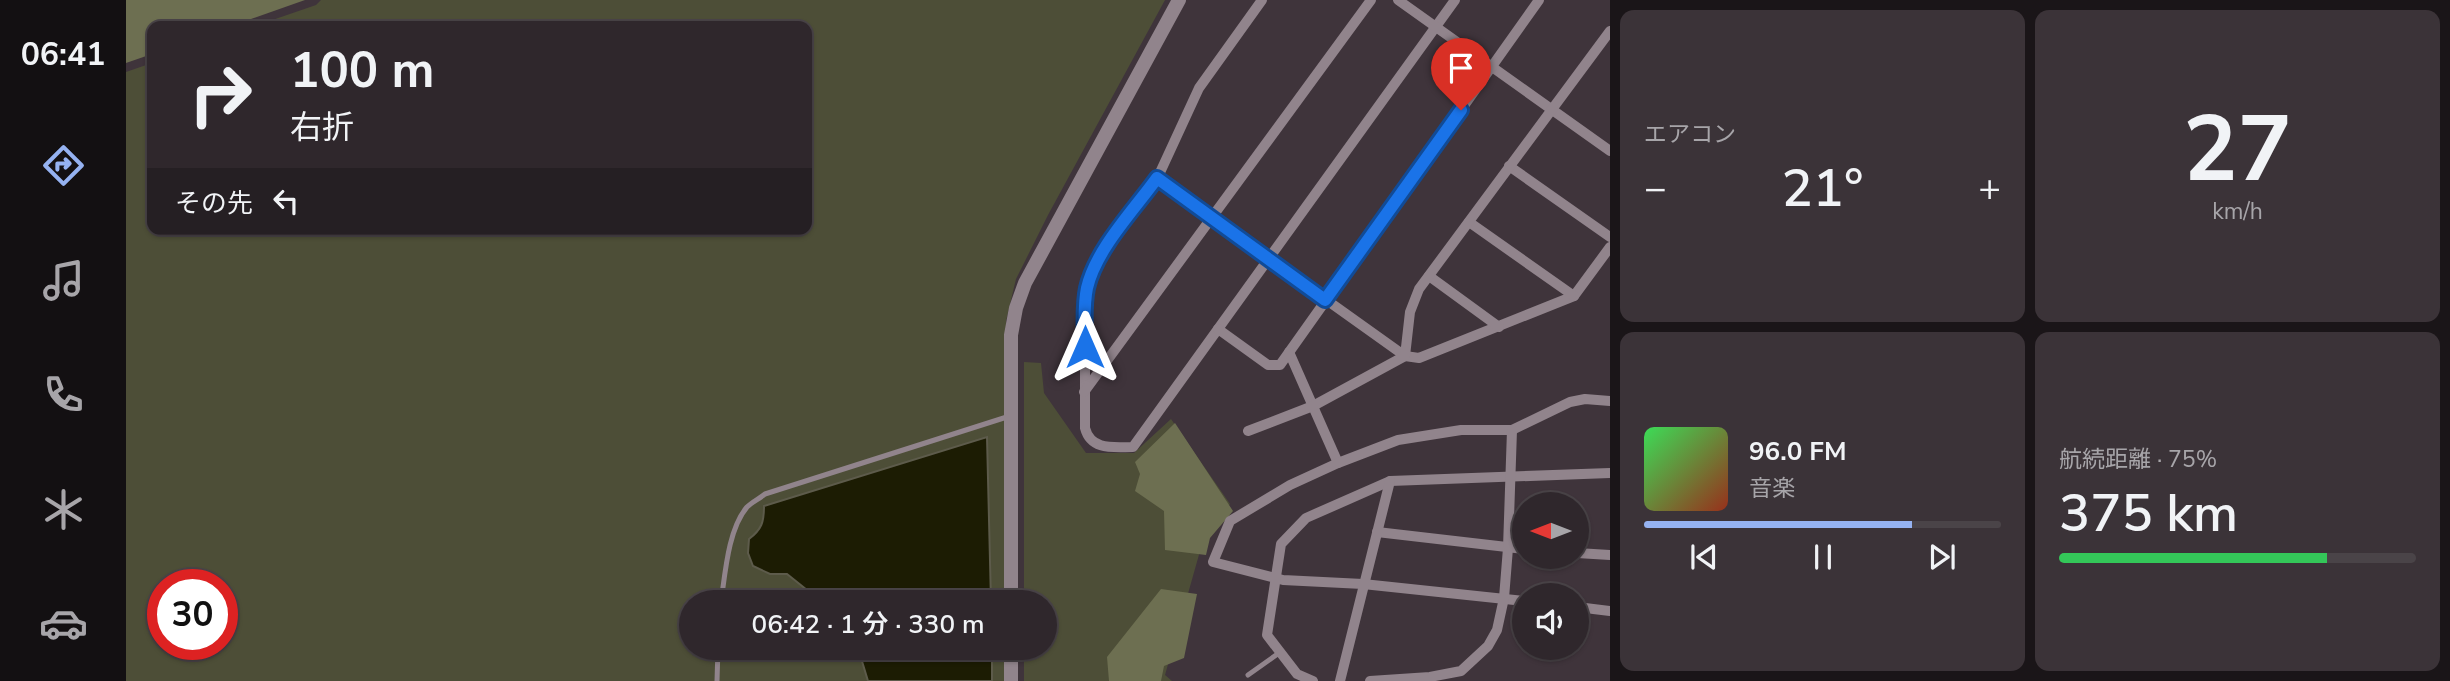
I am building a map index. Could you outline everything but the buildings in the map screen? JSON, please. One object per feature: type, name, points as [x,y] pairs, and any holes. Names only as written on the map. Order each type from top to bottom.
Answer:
[{"type":"street","points":[[1011,590],[1014,317],[1025,283],[1179,0]]},
{"type":"street","points":[[1262,0],[1199,88],[1157,178],[1102,253],[1090,276],[1085,303],[1085,428],[1092,442],[1102,446],[1133,447],[1455,0]]},
{"type":"street","points":[[1084,392],[1371,0]]},
{"type":"street","points":[[1398,0],[1610,151]]},
{"type":"street","points":[[1218,329],[1268,365],[1280,365],[1539,0]]},
{"type":"street","points":[[1405,356],[1410,312],[1419,289],[1610,31]]},
{"type":"street","points":[[1509,166],[1610,237]]},
{"type":"street","points":[[1157,178],[1405,356],[1419,358],[1574,296],[1610,247]]},
{"type":"street","points":[[1469,222],[1574,296]]},
{"type":"street","points":[[1429,276],[1499,327]]},
{"type":"street","points":[[1289,352],[1338,463]]},
{"type":"street","points":[[1248,431],[1313,406],[1405,356]]},
{"type":"street","points":[[1512,599],[1363,584],[1283,580],[1213,562],[1230,520],[1290,485],[1338,463],[1398,440],[1461,430],[1511,430],[1570,402],[1585,399],[1610,401]]},
{"type":"street","points":[[1370,681],[1430,677],[1461,671],[1488,646],[1497,630],[1504,598],[1508,548],[1511,430]]},
{"type":"street","points":[[1313,681],[1297,674],[1267,635],[1281,544],[1306,518],[1390,481],[1610,473]]},
{"type":"street","points":[[1340,681],[1390,481]]},
{"type":"street","points":[[1377,532],[1512,548]]},
{"type":"street","points":[[1589,554],[1610,555]]},
{"type":"street","points":[[1589,608],[1610,611]]},
{"type":"street","points":[[1011,660],[1011,681]]},
{"type":"lane","points":[[723,590],[728,554],[737,524],[747,508],[765,495],[1011,416]]},
{"type":"lane","points":[[1248,676],[1279,653]]},
{"type":"lane","points":[[717,681],[718,660]]},
{"type":"shaded area","points":[[126,0],[305,0],[245,21],[147,21],[147,56],[126,63]]},
{"type":"shaded area","points":[[321,0],[1165,0],[1016,279],[1006,321],[1004,590],[679,590],[679,660],[1004,660],[1004,681],[126,681],[126,72],[147,65],[147,235],[812,235],[812,21],[270,21],[316,5]]},
{"type":"shaded area","points":[[1024,362],[1041,363],[1044,393],[1086,453],[1134,453],[1171,419],[1230,504],[1204,537],[1165,675],[1172,681],[1024,681],[1024,660],[1057,660],[1057,590],[1024,590]]},
{"type":"shaded area","points":[[1175,423],[1233,511],[1210,538],[1206,555],[1165,550],[1164,511],[1135,491],[1140,474],[1135,462]]},
{"type":"shaded area","points":[[987,437],[991,590],[807,590],[787,574],[770,574],[753,566],[748,553],[749,539],[761,525],[764,506]]},
{"type":"shaded area","points":[[1161,589],[1197,594],[1184,658],[1164,666],[1161,681],[1109,681],[1107,657]]},
{"type":"shaded area","points":[[862,660],[992,660],[992,681],[868,681]]},
{"type":"route","points":[[1085,347],[1085,303],[1090,276],[1102,253],[1157,178],[1325,300],[1461,110]]}]
